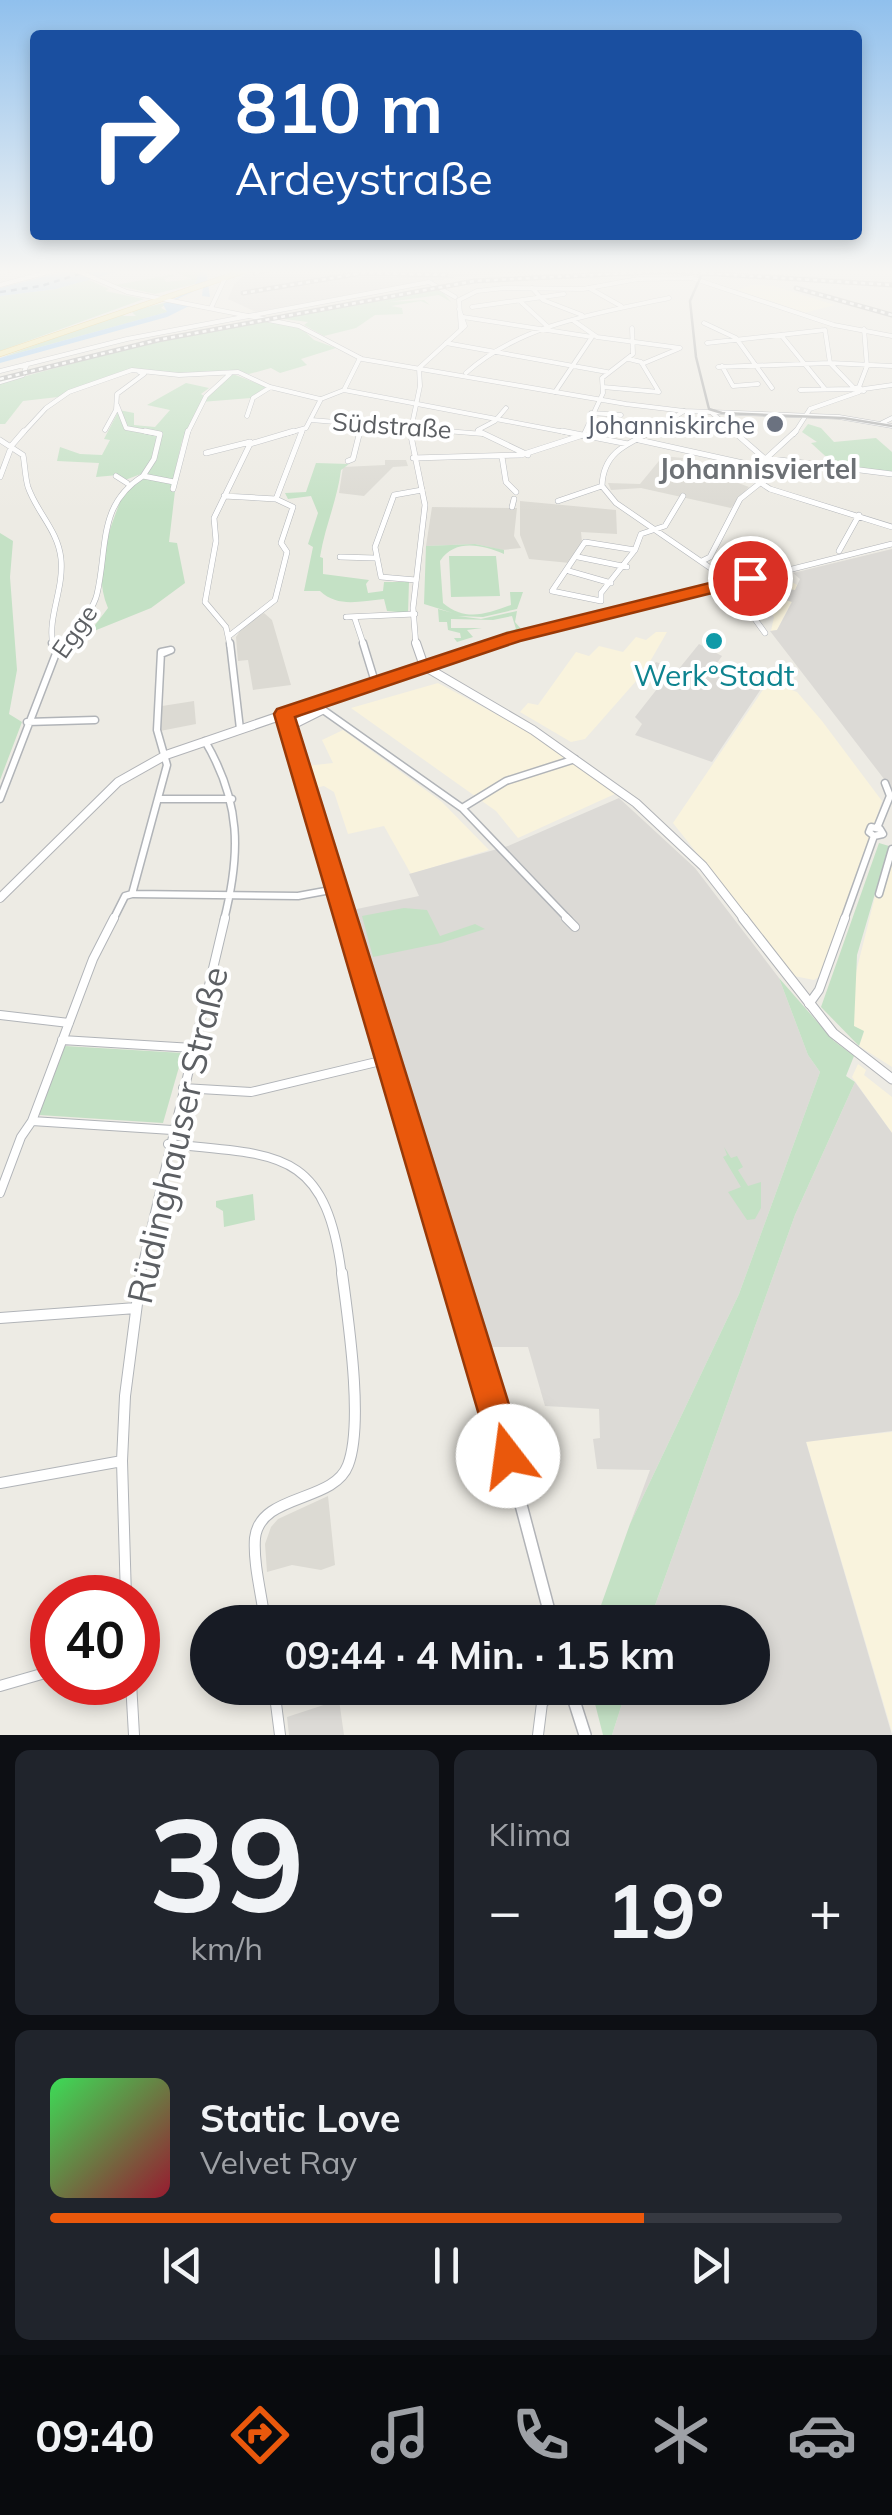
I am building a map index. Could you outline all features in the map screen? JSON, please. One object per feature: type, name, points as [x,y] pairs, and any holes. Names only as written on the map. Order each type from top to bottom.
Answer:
[{"type":"main road","points":[[344,350],[360,358],[598,400],[684,411],[892,422]]},
{"type":"main road","points":[[419,368],[439,350]]},
{"type":"main road","points":[[419,368],[418,404],[410,426],[425,509],[414,614],[416,644],[424,666],[624,792],[703,866],[799,994],[841,1041],[892,1079]]},
{"type":"main road","points":[[421,378],[441,372]]},
{"type":"main road","points":[[0,898],[118,782],[166,755],[515,636],[892,544]]},
{"type":"main road","points":[[288,727],[322,710]]},
{"type":"main road","points":[[284,714],[501,1428],[548,1605]]},
{"type":"main road","points":[[575,1705],[585,1735]]},
{"type":"street","points":[[0,370],[85,350]]},
{"type":"street","points":[[484,350],[607,372]]},
{"type":"street","points":[[556,392],[583,350]]},
{"type":"street","points":[[584,434],[603,388],[602,378],[629,359],[634,350]]},
{"type":"street","points":[[642,364],[675,350]]},
{"type":"street","points":[[745,350],[756,366],[766,385],[733,386],[720,366],[756,366],[830,363],[892,366]]},
{"type":"street","points":[[794,350],[825,389]]},
{"type":"street","points":[[828,350],[830,363],[857,389]]},
{"type":"street","points":[[638,439],[756,466],[770,460],[800,428],[812,408],[857,389],[867,366],[865,350]]},
{"type":"street","points":[[466,375],[490,351]]},
{"type":"street","points":[[344,390],[360,358]]},
{"type":"street","points":[[603,388],[650,393],[658,390],[642,364],[629,359]]},
{"type":"street","points":[[0,382],[23,375],[27,364]]},
{"type":"street","points":[[0,476],[11,447],[40,413],[65,394],[136,369],[176,375],[242,373],[270,388],[320,399],[344,390],[628,444]]},
{"type":"street","points":[[105,430],[120,391],[144,374],[122,373]]},
{"type":"street","points":[[143,476],[174,486],[182,446],[205,394],[228,374],[242,373]]},
{"type":"street","points":[[800,390],[892,385]]},
{"type":"street","points":[[247,416],[255,396],[270,388]]},
{"type":"street","points":[[276,499],[303,430],[320,399]]},
{"type":"street","points":[[116,476],[127,483],[143,476],[154,459],[160,434],[126,428],[117,405]]},
{"type":"street","points":[[477,431],[506,408]]},
{"type":"street","points":[[684,411],[608,458],[601,475],[602,486],[616,503],[730,583],[766,633]]},
{"type":"street","points":[[711,412],[757,455],[770,460],[892,474]]},
{"type":"street","points":[[591,413],[621,415]]},
{"type":"street","name":"Südstraße","points":[[311,420],[477,431],[528,455]]},
{"type":"street","points":[[674,420],[704,427],[725,425]]},
{"type":"street","points":[[348,461],[353,459],[362,423]]},
{"type":"street","points":[[206,453],[303,430]]},
{"type":"street","points":[[413,458],[528,455],[584,434]]},
{"type":"street","points":[[0,440],[24,455],[28,487],[55,532],[62,593],[51,614],[49,634],[57,651]]},
{"type":"street","points":[[240,728],[229,636],[226,626],[206,602],[216,542],[212,522],[252,442]]},
{"type":"street","points":[[502,457],[503,474],[515,496],[512,507]]},
{"type":"street","points":[[756,466],[760,483],[775,491],[892,527]]},
{"type":"street","name":"Egge","points":[[0,799],[57,651],[97,598],[101,548],[127,483]]},
{"type":"street","points":[[702,561],[710,558],[743,495],[760,483]]},
{"type":"street","points":[[558,501],[602,486]]},
{"type":"street","points":[[416,580],[381,577],[375,569],[375,558],[380,528],[394,495],[422,490]]},
{"type":"street","points":[[224,496],[276,499],[293,507],[281,544],[287,552],[277,596],[229,636]]},
{"type":"street","points":[[635,550],[584,542],[569,571],[552,591],[601,602],[599,596],[628,568],[642,534],[666,525],[683,496]]},
{"type":"street","points":[[839,550],[859,515]]},
{"type":"street","points":[[340,557],[375,558]]},
{"type":"street","points":[[578,557],[628,568]]},
{"type":"street","points":[[569,571],[611,584]]},
{"type":"street","points":[[346,618],[414,614]]},
{"type":"street","points":[[355,619],[376,682]]},
{"type":"street","points":[[226,626],[237,628]]},
{"type":"street","points":[[132,894],[168,766],[156,730],[161,654]]},
{"type":"street","points":[[314,704],[462,808],[575,927]]},
{"type":"street","points":[[27,722],[95,720]]},
{"type":"street","name":"Rüdinghauser Straße","points":[[125,1575],[124,1396],[144,1248],[238,859],[232,800],[222,768],[205,741]]},
{"type":"street","points":[[462,808],[506,780],[572,756]]},
{"type":"street","points":[[808,1005],[822,982],[878,833],[890,796],[885,783]]},
{"type":"street","points":[[158,800],[232,800]]},
{"type":"street","points":[[878,833],[892,837]]},
{"type":"street","points":[[879,894],[892,850]]},
{"type":"street","points":[[0,1193],[101,942],[125,896],[298,896],[336,888]]},
{"type":"street","points":[[799,994],[822,982]]},
{"type":"street","points":[[0,1015],[69,1023]]},
{"type":"street","points":[[62,1040],[193,1048]]},
{"type":"street","points":[[183,1088],[251,1092],[389,1059]]},
{"type":"street","points":[[32,1121],[172,1130]]},
{"type":"street","points":[[168,1144],[261,1156],[295,1169],[324,1198],[336,1237],[352,1388],[348,1466],[337,1481],[284,1505],[264,1518],[257,1528],[254,1536],[263,1605]]},
{"type":"street","points":[[0,1318],[136,1308]]},
{"type":"street","points":[[0,1483],[122,1461]]},
{"type":"street","points":[[0,1686],[30,1677]]},
{"type":"street","points":[[132,1705],[134,1735]]},
{"type":"street","points":[[276,1705],[280,1735]]},
{"type":"street","points":[[538,1735],[542,1705]]},
{"type":"shaded area","points":[[663,456],[683,458],[682,462],[749,487],[731,508],[641,488],[611,490],[608,483],[640,484]]},
{"type":"shaded area","points":[[385,460],[406,460],[408,466],[393,467],[364,496],[339,493],[343,467],[385,465]]},
{"type":"shaded area","points":[[520,501],[616,510],[617,534],[581,532],[582,542],[570,563],[529,559],[520,535]]},
{"type":"shaded area","points":[[432,507],[517,508],[514,536],[521,548],[502,550],[475,544],[426,546]]},
{"type":"shaded area","points":[[892,549],[891,788],[770,631],[777,630],[792,602],[776,597],[783,588],[795,590],[800,579],[793,573]]},
{"type":"shaded area","points":[[781,576],[797,585],[795,591],[777,596],[792,601],[777,630],[771,631],[774,617],[753,590],[771,586],[768,579]]},
{"type":"shaded area","points":[[264,613],[272,620],[291,685],[253,690],[248,660],[238,661],[236,637],[244,625]]},
{"type":"shaded area","points":[[656,632],[667,632],[644,672],[585,739],[571,742],[520,712],[528,703],[538,705],[576,652],[589,656],[599,646],[623,652],[636,637],[646,640]]},
{"type":"shaded area","points":[[699,644],[722,656],[712,670],[763,686],[712,762],[635,735],[642,724],[635,717],[668,675],[651,669],[656,662],[678,670]]},
{"type":"shaded area","points":[[773,675],[784,687],[797,692],[882,801],[822,975],[814,980],[794,976],[673,823]]},
{"type":"shaded area","points":[[438,683],[528,731],[617,793],[518,838],[496,811],[351,708]]},
{"type":"shaded area","points":[[194,701],[196,724],[160,731],[162,706]]},
{"type":"shaded area","points":[[343,730],[442,802],[489,850],[411,874],[384,826],[348,834],[334,792],[324,786],[310,789],[305,774],[306,766],[333,763],[322,740]]},
{"type":"shaded area","points":[[619,798],[695,868],[779,978],[808,1055],[820,1072],[739,1294],[630,1524],[650,1470],[597,1469],[593,1439],[600,1438],[599,1409],[545,1406],[528,1347],[491,1347],[399,1072],[352,910],[419,896],[409,874],[508,846]]},
{"type":"shaded area","points":[[892,858],[892,1067],[859,1046],[864,1032],[854,1026],[854,980],[884,861],[890,863]]},
{"type":"shaded area","points":[[858,1064],[866,1070],[864,1075],[892,1097],[892,1133],[852,1077]]},
{"type":"shaded area","points":[[855,1082],[892,1133],[892,1431],[806,1442],[892,1735],[612,1735],[622,1705],[770,1705],[770,1605],[655,1605],[795,1215]]},
{"type":"shaded area","points":[[892,1432],[892,1732],[806,1441]]},
{"type":"shaded area","points":[[328,1496],[335,1565],[321,1570],[292,1565],[267,1572],[265,1544],[271,1527],[278,1519]]},
{"type":"shaded area","points":[[324,1705],[340,1705],[344,1735],[289,1735],[287,1717]]},
{"type":"green space","points":[[122,350],[330,350],[301,359],[307,365],[280,373],[271,368],[249,374],[231,370],[177,374],[129,369],[58,397],[23,401],[5,424],[0,424],[0,383]]},
{"type":"green space","points":[[233,374],[266,387],[251,398],[201,402],[182,441],[173,479],[141,474],[125,480],[118,475],[96,477],[99,463],[57,461],[60,447],[80,454],[102,455],[110,440],[104,439],[119,410],[134,413],[134,425],[155,427],[170,410],[147,405],[186,383],[209,388],[201,394],[204,396]]},
{"type":"green space","points":[[808,424],[821,428],[834,442],[876,438],[892,452],[892,472],[834,464],[811,443],[817,442],[802,432]]},
{"type":"green space","points":[[316,463],[349,464],[341,470],[322,546],[323,574],[369,580],[368,593],[383,591],[384,582],[409,582],[408,613],[387,611],[384,599],[342,602],[320,591],[304,591],[313,547],[308,544],[318,513],[311,496],[288,499],[285,493],[306,492]]},
{"type":"green space","points":[[145,477],[172,482],[171,491],[175,491],[169,542],[177,543],[185,583],[151,608],[89,633],[108,608],[102,563],[114,517],[126,486]]},
{"type":"green space","points":[[0,533],[13,541],[10,577],[17,670],[9,714],[22,722],[0,780]]},
{"type":"green space","points":[[475,544],[504,550],[504,554],[461,546],[446,554],[440,561],[443,603],[460,613],[476,614],[511,605],[510,592],[523,592],[517,609],[483,617],[458,616],[481,619],[517,611],[515,622],[521,629],[501,633],[516,629],[512,616],[493,620],[451,619],[451,628],[482,628],[467,630],[473,637],[457,642],[454,638],[461,638],[460,633],[448,630],[447,622],[439,622],[438,609],[453,613],[424,604],[426,546]]},
{"type":"green space","points":[[449,556],[496,556],[500,596],[451,597]]},
{"type":"green space","points":[[879,843],[889,846],[857,955],[854,1026],[864,1031],[859,1046],[821,1007]]},
{"type":"green space","points":[[404,908],[427,910],[440,936],[475,924],[485,929],[373,957],[362,916]]},
{"type":"green space","points":[[779,978],[834,1041],[854,1056],[846,1076],[855,1082],[795,1215],[655,1605],[601,1605],[630,1524],[739,1294],[820,1072],[808,1055]]},
{"type":"green space","points":[[65,1046],[183,1053],[163,1123],[39,1115]]},
{"type":"green space","points":[[724,1147],[731,1158],[737,1156],[743,1167],[738,1170],[748,1186],[761,1182],[761,1208],[755,1219],[747,1220],[728,1192],[741,1187],[723,1157],[727,1155]]},
{"type":"green space","points":[[253,1194],[255,1220],[224,1227],[223,1211],[216,1207],[216,1201]]},
{"type":"green space","points":[[595,1705],[622,1705],[612,1735],[603,1735]]},
{"type":"water","points":[[29,350],[47,350],[0,363],[0,358]]},
{"type":"tram line","points":[[695,350],[709,409],[722,413],[843,418],[892,426]]},
{"type":"railway","points":[[0,379],[118,350]]},
{"type":"place","name":"Johanniskirche","points":[[775,424]]},
{"type":"place","name":"Werk°Stadt","points":[[714,641]]},
{"type":"district","name":"Johannisviertel","points":[[758,468]]},
{"type":"route","points":[[508,1456],[362,967],[298,771],[284,714],[514,637],[750,578]]}]
